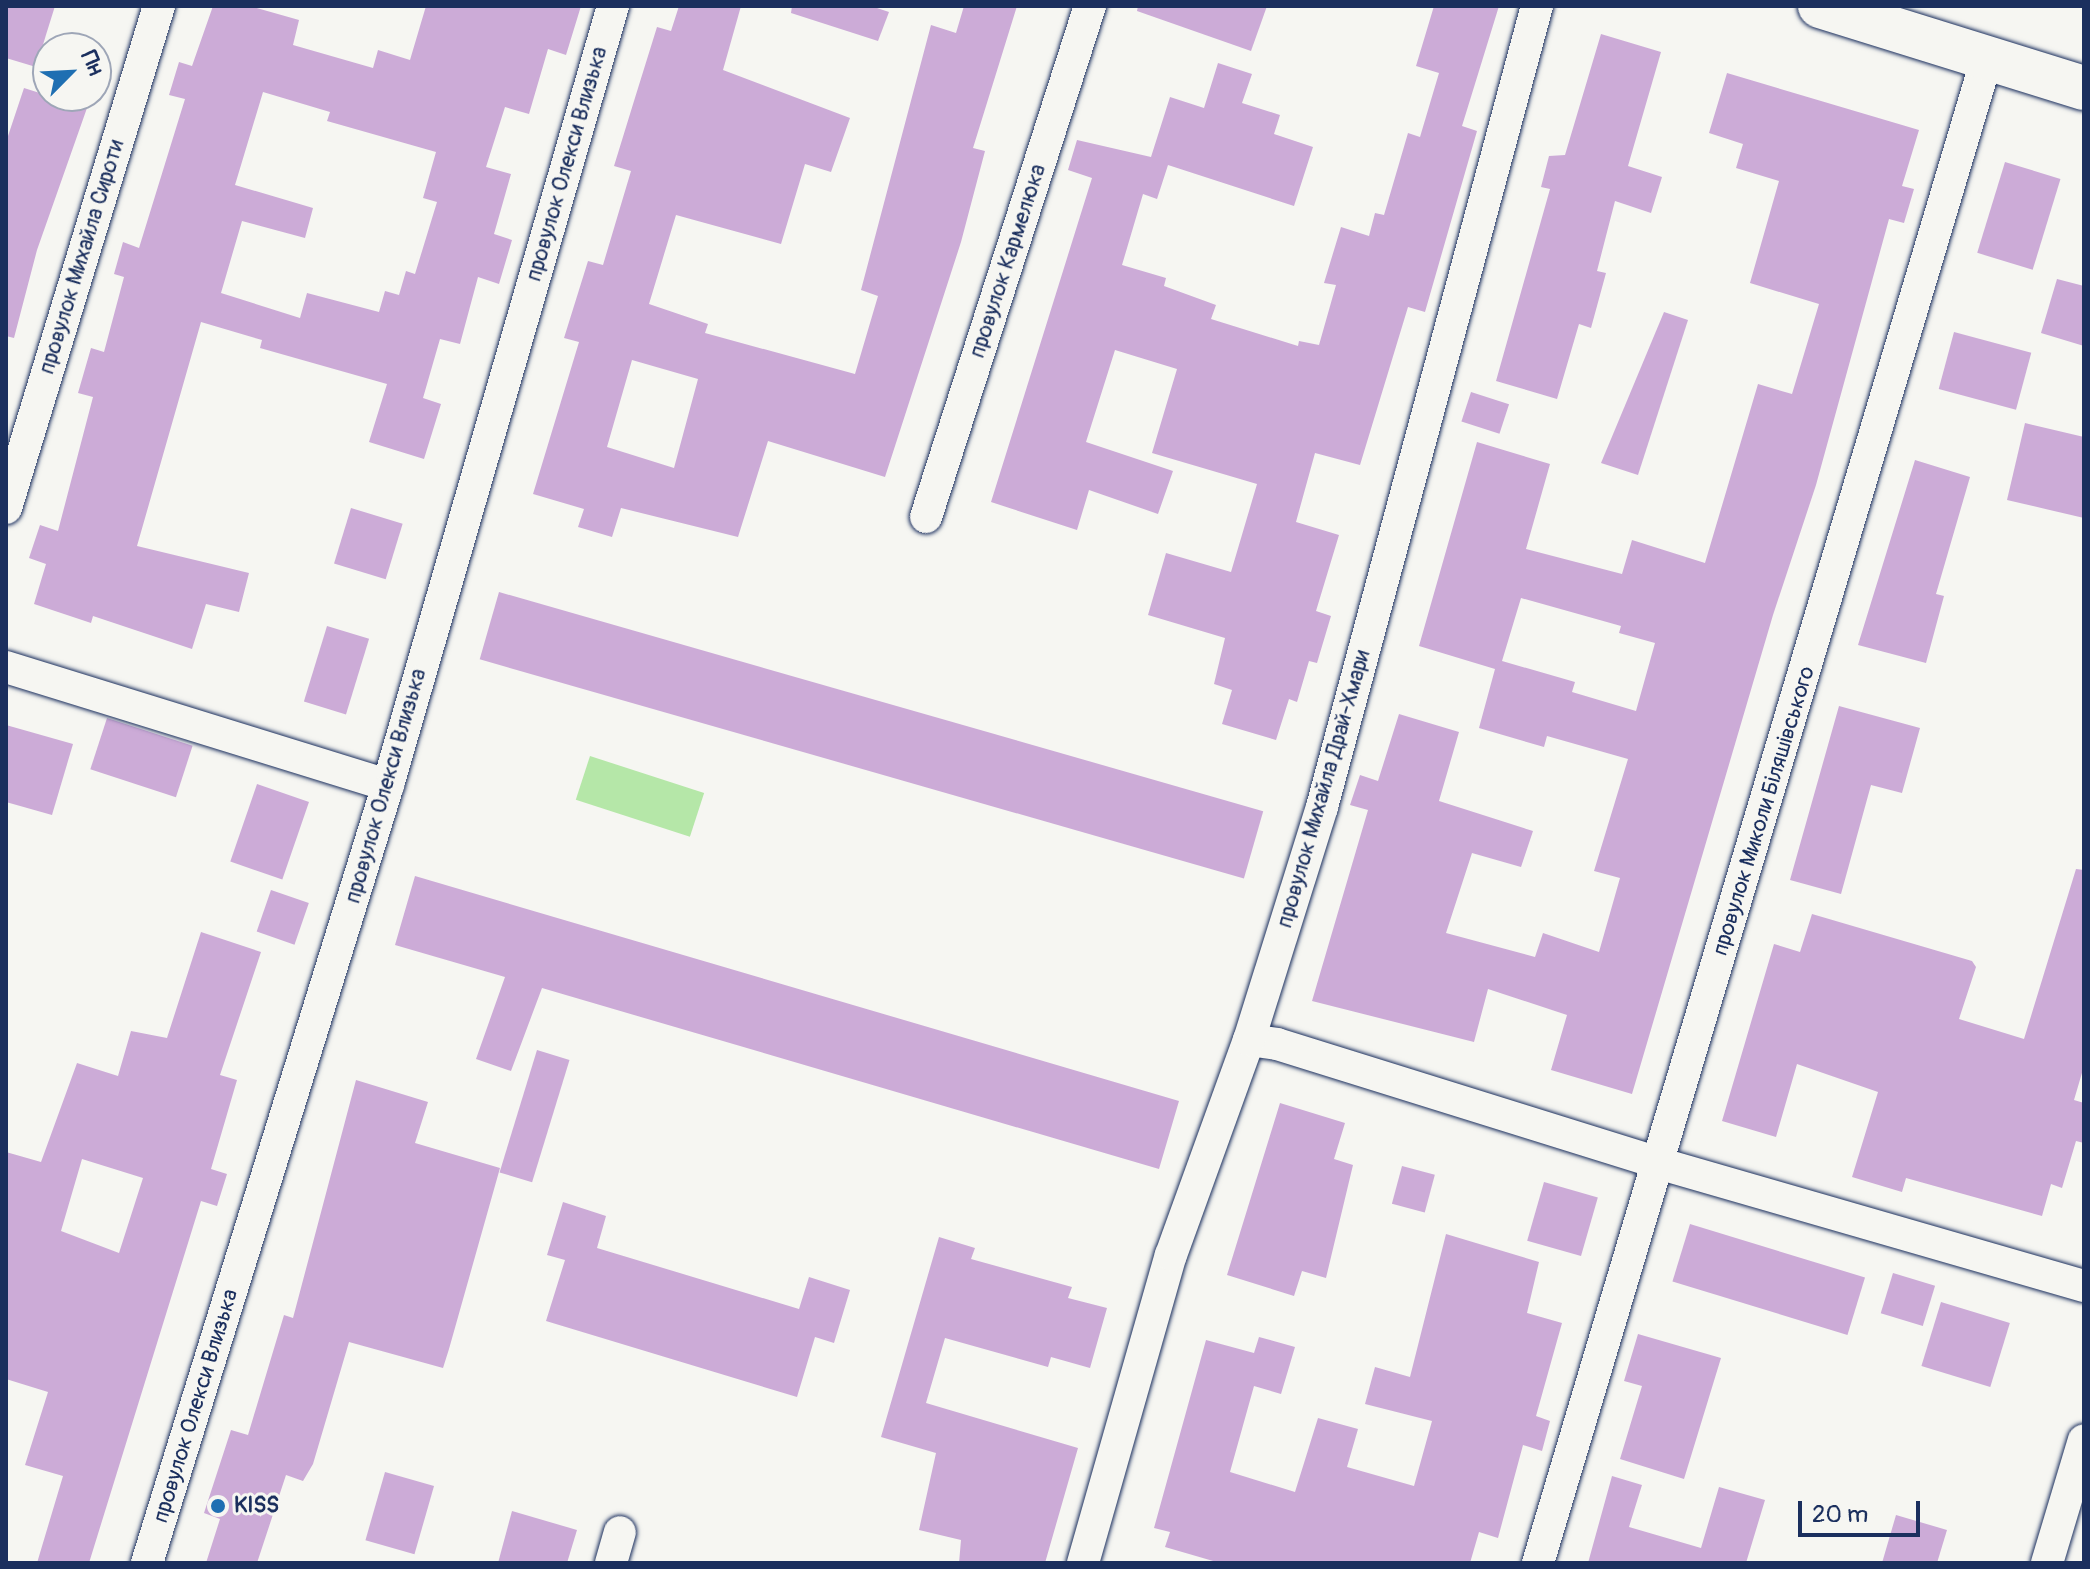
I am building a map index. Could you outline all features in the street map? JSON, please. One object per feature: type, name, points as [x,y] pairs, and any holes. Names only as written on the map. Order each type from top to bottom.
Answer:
[{"type":"main road","points":[[1820,6],[2084,88]]},
{"type":"street","name":"провулок Михайла Сироти","points":[[6,508],[159,6]]},
{"type":"street","name":"провулок Олекси Влизька","points":[[147,1563],[388,785],[613,6]]},
{"type":"street","name":"провулок Кармелюка","points":[[926,517],[1090,6]]},
{"type":"street","name":"провулок Михайла Драй-Хмари","points":[[1083,1563],[1171,1255],[1249,1040],[1322,807],[1537,6]]},
{"type":"street","name":"провулок Миколи Біляшівського","points":[[1538,1563],[1987,58]]},
{"type":"street","points":[[6,667],[388,785]]},
{"type":"street","points":[[1249,1040],[1277,1044],[1658,1163],[2084,1286]]},
{"type":"street","points":[[2047,1563],[2084,1440]]},
{"type":"street","points":[[611,1563],[620,1532]]},
{"type":"green space","points":[[590,756],[704,793],[690,837],[576,800]]},
{"type":"building","points":[[6,6],[55,6],[47,32],[32,32],[32,66],[6,58]]},
{"type":"building","points":[[213,6],[250,6],[299,20],[293,45],[373,68],[378,50],[410,60],[426,6],[581,6],[566,55],[548,49],[529,114],[505,107],[486,167],[511,174],[494,234],[512,240],[499,284],[478,277],[460,344],[440,339],[423,398],[441,404],[424,459],[369,442],[387,384],[260,348],[262,340],[201,322],[137,546],[249,573],[239,612],[206,604],[192,649],[93,616],[91,623],[34,604],[46,564],[29,558],[40,525],[58,531],[93,397],[78,393],[91,348],[104,352],[124,277],[114,274],[123,242],[139,248],[185,99],[169,95],[179,62],[192,66]],"holes":[[[263,92],[330,112],[327,121],[436,152],[423,198],[437,202],[415,274],[406,271],[399,295],[385,291],[379,312],[307,293],[300,318],[221,293],[242,221],[305,238],[313,208],[235,185]]]},
{"type":"building","points":[[679,6],[741,6],[723,70],[850,118],[831,172],[805,164],[781,244],[676,215],[649,304],[708,324],[705,333],[855,374],[878,296],[861,290],[931,25],[956,33],[964,6],[1017,6],[973,148],[985,151],[961,242],[885,477],[768,441],[738,537],[621,508],[612,537],[578,527],[584,509],[533,494],[579,342],[564,338],[588,261],[603,265],[631,171],[614,166],[657,27],[671,31]],"holes":[[[632,360],[698,379],[674,468],[607,447]]]},
{"type":"building","points":[[792,6],[871,6],[889,12],[878,41],[791,13]]},
{"type":"building","points":[[1138,6],[1267,6],[1251,51],[1137,11]]},
{"type":"building","points":[[1434,6],[1499,6],[1462,126],[1477,131],[1425,312],[1408,307],[1360,465],[1315,453],[1296,522],[1339,535],[1316,611],[1331,616],[1317,663],[1309,661],[1297,702],[1289,699],[1276,740],[1222,724],[1232,690],[1214,684],[1225,638],[1148,615],[1166,553],[1231,572],[1257,484],[1152,453],[1177,369],[1115,350],[1086,442],[1173,471],[1158,514],[1089,490],[1077,530],[991,502],[1092,178],[1068,170],[1077,140],[1151,157],[1170,97],[1204,108],[1218,63],[1252,74],[1242,103],[1280,115],[1274,134],[1313,147],[1294,206],[1168,165],[1157,199],[1143,194],[1122,265],[1166,278],[1164,286],[1216,305],[1211,319],[1298,346],[1299,341],[1319,345],[1336,285],[1324,283],[1341,227],[1369,236],[1375,213],[1384,215],[1408,133],[1420,137],[1439,73],[1416,66]]},
{"type":"building","points":[[1601,34],[1661,52],[1628,166],[1662,177],[1651,213],[1615,201],[1597,271],[1606,273],[1591,328],[1579,324],[1557,399],[1496,381],[1550,189],[1541,187],[1549,156],[1565,155]]},
{"type":"building","points":[[1727,73],[1919,130],[1902,186],[1914,189],[1904,223],[1889,219],[1816,485],[1773,615],[1632,1094],[1551,1070],[1567,1015],[1488,989],[1474,1042],[1312,1001],[1368,810],[1350,805],[1360,775],[1378,781],[1399,714],[1459,732],[1439,801],[1533,831],[1521,867],[1472,853],[1446,933],[1535,957],[1543,933],[1599,952],[1620,878],[1594,871],[1628,759],[1547,736],[1544,747],[1479,728],[1495,669],[1419,646],[1477,442],[1550,464],[1526,549],[1622,574],[1632,540],[1705,563],[1758,384],[1792,394],[1819,304],[1750,283],[1779,181],[1736,168],[1743,144],[1709,133]],"holes":[[[1521,598],[1621,626],[1619,633],[1655,643],[1636,711],[1572,692],[1575,682],[1502,661]]]},
{"type":"building","points":[[24,88],[32,91],[32,112],[86,112],[37,250],[14,338],[6,336],[6,142]]},
{"type":"building","points":[[2005,162],[2060,179],[2033,270],[1977,253]]},
{"type":"building","points":[[2057,279],[2084,286],[2084,346],[2041,333]]},
{"type":"building","points":[[1664,312],[1688,320],[1638,475],[1601,463]]},
{"type":"building","points":[[1954,332],[2031,353],[2016,410],[1939,389]]},
{"type":"building","points":[[1471,392],[1509,404],[1499,434],[1461,421]]},
{"type":"building","points":[[2025,423],[2084,437],[2084,518],[2007,500]]},
{"type":"building","points":[[1915,460],[1970,477],[1936,594],[1944,596],[1926,663],[1858,645]]},
{"type":"building","points":[[351,508],[403,524],[386,579],[334,563]]},
{"type":"building","points":[[499,592],[1263,811],[1244,878],[480,659]]},
{"type":"building","points":[[327,626],[369,639],[346,714],[304,702]]},
{"type":"building","points":[[1839,706],[1920,728],[1902,793],[1871,785],[1841,894],[1790,880]]},
{"type":"building","points":[[107,718],[193,746],[176,797],[90,769]]},
{"type":"building","points":[[6,725],[73,744],[52,815],[6,802]]},
{"type":"building","points":[[257,784],[309,802],[282,879],[230,862]]},
{"type":"building","points":[[2076,869],[2084,870],[2084,1066],[2074,1100],[2084,1103],[2084,1143],[2076,1141],[2062,1188],[2051,1184],[2042,1216],[1906,1178],[1902,1192],[1852,1177],[1878,1092],[1797,1064],[1776,1137],[1722,1121],[1774,944],[1800,952],[1812,914],[1972,961],[1976,967],[1959,1019],[2024,1039]]},
{"type":"building","points":[[415,876],[1179,1101],[1159,1169],[542,988],[511,1071],[476,1059],[505,977],[395,945]]},
{"type":"building","points":[[271,890],[309,903],[294,945],[257,932]]},
{"type":"building","points":[[201,932],[261,952],[220,1075],[237,1080],[211,1169],[227,1174],[217,1206],[201,1201],[89,1563],[37,1563],[63,1476],[25,1465],[48,1392],[6,1379],[6,1152],[41,1162],[77,1063],[118,1076],[131,1031],[167,1038]],"holes":[[[82,1159],[143,1178],[119,1253],[61,1231]]]},
{"type":"building","points":[[537,1050],[570,1060],[532,1182],[500,1172]]},
{"type":"building","points":[[356,1080],[428,1102],[415,1143],[500,1168],[449,1349],[443,1368],[349,1342],[313,1464],[303,1481],[286,1475],[257,1563],[206,1563],[220,1519],[204,1513],[231,1430],[248,1435],[284,1315],[293,1318]]},
{"type":"building","points":[[1280,1103],[1345,1123],[1334,1159],[1353,1165],[1326,1278],[1302,1271],[1294,1296],[1227,1275]]},
{"type":"building","points":[[1402,1166],[1435,1175],[1425,1212],[1392,1204]]},
{"type":"building","points":[[1544,1182],[1598,1197],[1581,1256],[1527,1241]]},
{"type":"building","points":[[563,1202],[606,1216],[597,1248],[799,1309],[809,1277],[850,1290],[834,1343],[815,1337],[797,1397],[546,1321],[565,1260],[547,1255]]},
{"type":"building","points":[[1690,1224],[1865,1278],[1847,1335],[1672,1281]]},
{"type":"building","points":[[1446,1234],[1539,1262],[1527,1313],[1562,1323],[1536,1416],[1550,1421],[1542,1451],[1523,1445],[1498,1538],[1479,1532],[1470,1563],[1220,1563],[1165,1547],[1170,1532],[1154,1528],[1206,1340],[1254,1353],[1259,1337],[1295,1347],[1281,1394],[1254,1386],[1230,1472],[1295,1492],[1318,1418],[1358,1429],[1347,1467],[1414,1486],[1432,1421],[1365,1404],[1375,1367],[1410,1377]]},
{"type":"building","points":[[939,1237],[975,1248],[971,1259],[1072,1287],[1068,1298],[1107,1308],[1090,1368],[1051,1357],[1048,1367],[945,1338],[926,1403],[1078,1448],[1045,1563],[959,1563],[961,1540],[919,1530],[936,1453],[881,1437]]},
{"type":"building","points":[[1893,1273],[1935,1286],[1923,1326],[1881,1313]]},
{"type":"building","points":[[1941,1302],[2010,1323],[1990,1387],[1921,1366]]},
{"type":"building","points":[[1638,1334],[1721,1358],[1684,1479],[1620,1459],[1642,1386],[1624,1381]]},
{"type":"building","points":[[385,1472],[434,1486],[414,1554],[365,1540]]},
{"type":"building","points":[[1612,1476],[1642,1485],[1629,1527],[1701,1548],[1719,1487],[1765,1500],[1746,1563],[1588,1563]]},
{"type":"building","points":[[512,1511],[577,1530],[567,1563],[498,1563]]},
{"type":"building","points":[[1896,1515],[1947,1530],[1937,1563],[1882,1563]]},
{"type":"place","name":"KISS","points":[[218,1506]]}]
